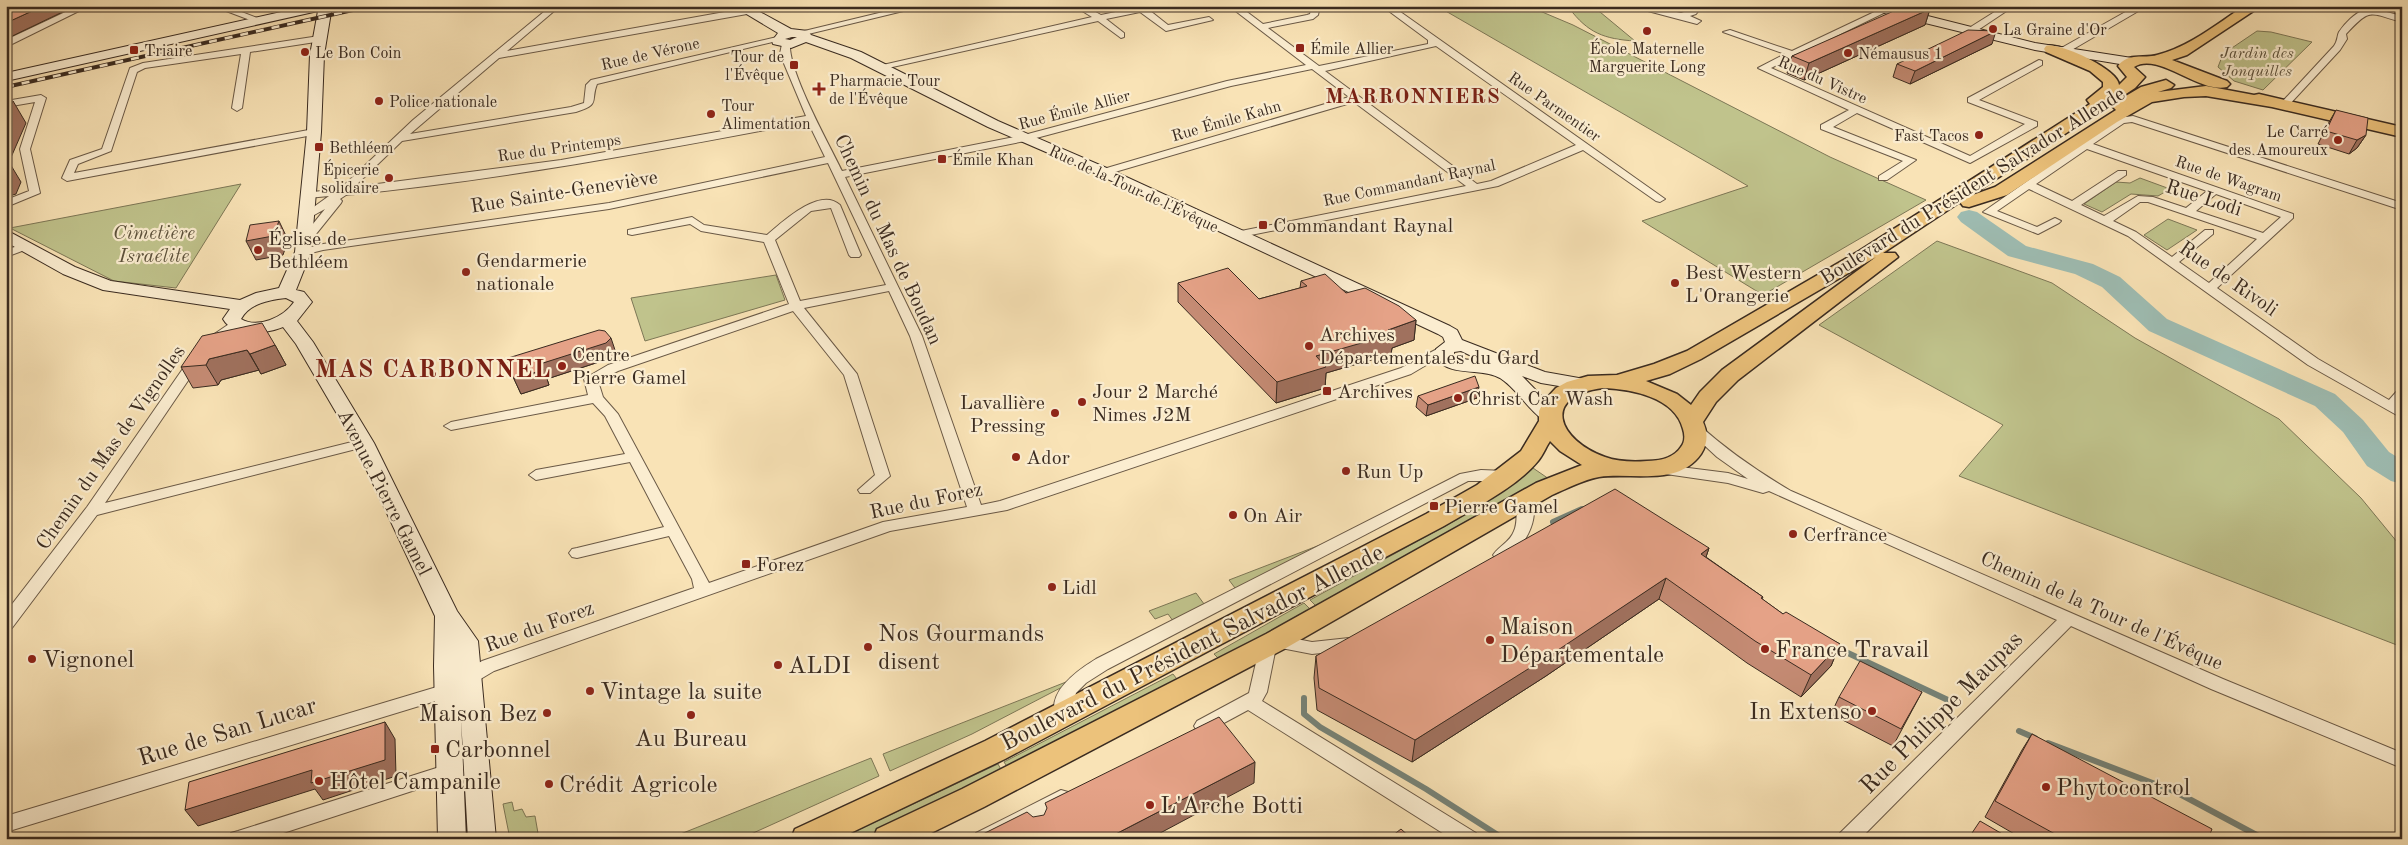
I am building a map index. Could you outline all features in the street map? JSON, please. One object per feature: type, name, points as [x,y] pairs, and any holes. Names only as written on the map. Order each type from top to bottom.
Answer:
[{"type":"main road","name":"Boulevard du Président Salvador Allende","points":[[2132,70],[2182,52],[2254,6]]},
{"type":"main road","points":[[2272,6],[2201,59],[2187,63],[2188,76],[2228,91],[2402,132]]},
{"type":"main road","points":[[2059,50],[2095,68],[2111,80],[2111,89],[2092,102],[2091,110]]},
{"type":"main road","points":[[2201,59],[2225,79],[2280,103]]},
{"type":"main road","name":"Boulevard du Président Salvador Allende","points":[[2155,61],[2188,76]]},
{"type":"main road","name":"Boulevard du Président Salvador Allende","points":[[2132,70],[2166,85]]},
{"type":"main road","name":"Boulevard du Président Salvador Allende","points":[[1618,382],[1662,369],[1694,355],[1866,256],[2130,84],[2132,70]]},
{"type":"main road","name":"Boulevard du Président Salvador Allende","points":[[1693,425],[1708,397],[1730,375],[1888,257],[1969,202],[2146,90],[2166,85],[2188,76]]},
{"type":"main road","points":[[1969,202],[2001,191],[2111,119],[2148,98],[2184,92],[2206,91],[2264,102],[2280,103]]},
{"type":"main road","points":[[1618,382],[1643,387],[1677,404],[1693,425],[1695,440],[1686,456],[1669,466],[1646,469],[1608,466],[1581,455],[1560,438],[1550,417],[1555,400],[1562,393],[1583,384],[1618,382]]},
{"type":"main road","name":"Boulevard du Président Salvador Allende","points":[[806,839],[986,754],[1435,520],[1506,476],[1530,456],[1550,417]]},
{"type":"main road","name":"Boulevard du Président Salvador Allende","points":[[888,839],[981,794],[1272,643],[1525,500],[1586,472],[1602,469],[1646,469]]},
{"type":"street","points":[[6,44],[85,6]]},
{"type":"street","points":[[217,6],[253,18]]},
{"type":"street","points":[[6,75],[306,6]]},
{"type":"street","points":[[6,75],[325,6],[319,38],[314,132],[303,247],[286,294]]},
{"type":"street","points":[[306,216],[343,192],[424,117],[556,6]]},
{"type":"street","points":[[792,38],[920,6]]},
{"type":"street","points":[[1078,6],[1099,18],[1121,35]]},
{"type":"street","points":[[1233,6],[1317,67],[1476,188]]},
{"type":"street","points":[[1263,28],[1310,17],[1314,15],[1316,6]]},
{"type":"street","name":"Rue Parmentier","points":[[1386,6],[1660,199]]},
{"type":"street","points":[[1633,6],[1697,21]]},
{"type":"street","points":[[1682,16],[1693,12],[1698,6]]},
{"type":"street","points":[[1872,6],[1891,8],[2132,70]]},
{"type":"street","points":[[1972,30],[2010,6]]},
{"type":"street","points":[[2059,50],[2067,49],[2143,6]]},
{"type":"street","points":[[2361,6],[2402,19]]},
{"type":"street","points":[[495,56],[743,8]]},
{"type":"street","name":"Rue de la Tour de l'Évêque","points":[[743,8],[792,38],[856,55],[1025,138],[1104,172],[1236,235],[1444,330],[1451,334],[1450,348],[1446,359],[1468,361]]},
{"type":"street","points":[[878,67],[1140,8],[1166,28],[1209,20]]},
{"type":"street","name":"Rue du Vistre","points":[[1891,8],[1763,68],[1970,160],[2033,124],[1971,100],[2039,63]]},
{"type":"street","points":[[2280,103],[2343,39],[2342,34],[2360,14],[2373,10]]},
{"type":"street","points":[[1727,32],[1792,54]]},
{"type":"street","points":[[314,132],[67,178],[74,162],[106,151],[133,70],[143,66],[319,38]]},
{"type":"street","name":"Chemin du Mas de Boudan","points":[[792,38],[784,54],[830,159],[916,336],[975,510]]},
{"type":"street","name":"Rue de Vérone","points":[[399,139],[573,110],[588,105],[592,100],[591,85],[594,82],[792,38]]},
{"type":"street","name":"Rue Émile Allier","points":[[839,175],[1025,138],[1230,84],[1432,46],[1432,39]]},
{"type":"street","points":[[237,108],[246,50]]},
{"type":"street","points":[[6,104],[41,98],[25,149],[34,193],[6,204]]},
{"type":"street","name":"Rue Émile Kahn","points":[[1104,172],[1357,98]]},
{"type":"street","points":[[1855,110],[1825,127],[1911,160],[1883,178]]},
{"type":"street","points":[[424,117],[429,132],[432,134]]},
{"type":"street","name":"Rue du Printemps","points":[[308,195],[596,159],[812,118]]},
{"type":"street","points":[[2055,221],[2038,231],[1989,212],[2121,120],[2133,119],[2402,207]]},
{"type":"street","name":"Rue de Vérone","points":[[383,157],[409,141],[432,134]]},
{"type":"street","name":"Rue Commandant Raynal","points":[[1236,235],[1494,184],[1585,145]]},
{"type":"street","name":"Rue de Wagram","points":[[2086,145],[2289,216],[2210,289]]},
{"type":"street","name":"Rue Sainte-Geneviève","points":[[303,247],[323,247],[609,206],[830,159]]},
{"type":"street","points":[[2074,205],[2122,173]]},
{"type":"street","name":"Rue de Rivoli","points":[[2029,185],[2132,234],[2313,362],[2396,410]]},
{"type":"street","points":[[2189,211],[2214,190]]},
{"type":"street","points":[[303,247],[343,192]]},
{"type":"street","name":"Rue Lodi","points":[[2106,220],[2138,199],[2149,199],[2266,238]]},
{"type":"street","points":[[632,232],[692,220],[701,228],[769,239],[806,208],[824,203],[836,205],[855,255]]},
{"type":"street","points":[[2172,262],[2209,232]]},
{"type":"street","points":[[6,235],[42,257],[93,282],[243,306]]},
{"type":"street","points":[[769,239],[796,306],[850,374],[883,476],[865,490]]},
{"type":"street","points":[[6,254],[26,246]]},
{"type":"street","points":[[702,591],[700,579],[611,414],[596,398],[591,389],[591,379],[613,368],[796,306],[893,287]]},
{"type":"street","points":[[286,294],[298,296],[303,302],[298,311],[286,319],[257,328],[243,328],[235,324],[232,319],[235,312],[243,306],[271,295],[286,294]]},
{"type":"street","name":"Avenue Pierre Gamel","points":[[286,319],[304,342],[364,443],[447,616],[482,839]]},
{"type":"street","name":"Chemin du Mas de Vignolles","points":[[6,624],[92,511],[206,347],[235,324]]},
{"type":"street","name":"Rue du Forez","points":[[1406,371],[1450,348]]},
{"type":"street","points":[[1468,361],[1583,384]]},
{"type":"street","points":[[1468,361],[1492,368],[1513,379],[1550,417]]},
{"type":"street","name":"Rue du Forez","points":[[459,684],[488,666],[888,526],[1002,506],[1406,371],[1468,361]]},
{"type":"street","points":[[2396,410],[2402,394]]},
{"type":"street","points":[[451,426],[596,398]]},
{"type":"street","name":"Chemin de la Tour de l'Évêque","points":[[1693,425],[1722,454],[1747,472],[1786,494],[2217,684],[2402,761]]},
{"type":"street","points":[[92,511],[364,443]]},
{"type":"street","points":[[536,475],[634,457]]},
{"type":"street","name":"Chemin de la Tour de l'Évêque","points":[[1646,469],[1728,478],[1786,494]]},
{"type":"street","points":[[1485,565],[1518,542],[1526,516],[1525,500]]},
{"type":"street","points":[[577,553],[673,530]]},
{"type":"street","name":"Rue Philippe Maupas","points":[[1847,839],[2068,619]]},
{"type":"street","points":[[1187,734],[1249,702],[1258,692],[1272,643],[1321,648],[1343,646],[1361,640]]},
{"type":"street","name":"Avenue Pierre Gamel","points":[[452,839],[449,772],[459,684]]},
{"type":"street","name":"Rue de San Lucar","points":[[6,824],[459,684]]},
{"type":"street","points":[[1249,702],[1469,839]]},
{"type":"street","points":[[238,839],[449,772]]},
{"type":"street","points":[[982,839],[1034,822],[1073,792]]},
{"type":"green space","points":[[1437,6],[1528,6],[1573,25],[1830,157],[1926,200],[1763,295],[1642,221],[1748,186]]},
{"type":"green space","points":[[1569,8],[1590,8],[1600,12],[1635,41],[1614,39],[1590,29]]},
{"type":"green space","name":"Jardin des Jonquilles","points":[[2257,31],[2271,32],[2312,42],[2263,90],[2234,81],[2218,67],[2223,54]]},
{"type":"green space","points":[[2140,178],[2170,189],[2158,196],[2131,194],[2102,212],[2084,204],[2116,182],[2130,183]]},
{"type":"green space","name":"Cimetière Israélite","points":[[241,184],[176,288],[114,281],[10,228]]},
{"type":"green space","points":[[2168,219],[2197,230],[2167,250],[2144,235]]},
{"type":"green space","points":[[1937,241],[2052,283],[2135,338],[2279,419],[2361,498],[2402,548],[2402,647],[1959,476],[2003,425],[1819,325]]},
{"type":"green space","points":[[776,275],[785,300],[645,341],[631,298]]},
{"type":"green space","points":[[1533,468],[1549,479],[1317,607],[1310,600],[1458,519]]},
{"type":"green space","points":[[1333,540],[1238,592],[1229,580]]},
{"type":"green space","points":[[1196,593],[1207,608],[1176,625],[1168,614],[1155,619],[1149,611]]},
{"type":"green space","points":[[1304,603],[1311,610],[1221,661],[1214,654]]},
{"type":"green space","points":[[1173,674],[1180,683],[1010,771],[1004,762]]},
{"type":"green space","points":[[1066,682],[1068,684],[972,734],[890,771],[883,754]]},
{"type":"green space","points":[[871,758],[879,776],[740,839],[668,839]]},
{"type":"green space","points":[[998,764],[1004,775],[869,839],[839,839]]},
{"type":"green space","points":[[512,802],[514,811],[522,809],[526,817],[535,816],[539,839],[510,839],[503,804]]},
{"type":"building","points":[[6,6],[43,6],[6,23]]},
{"type":"building","points":[[1905,6],[1930,9],[1809,63],[1792,56]]},
{"type":"building","points":[[1968,30],[1996,31],[1915,71],[1897,64]]},
{"type":"building","points":[[13,101],[6,115],[6,102]]},
{"type":"building","points":[[2336,110],[2368,118],[2366,135],[2357,140],[2326,131]]},
{"type":"building","points":[[279,221],[273,236],[246,241],[250,225]]},
{"type":"building","name":"Archives Départementales du Gard","points":[[1228,268],[1259,299],[1307,286],[1301,281],[1325,274],[1346,293],[1365,288],[1399,306],[1416,320],[1388,330],[1393,334],[1316,356],[1326,367],[1277,382],[1178,283]]},
{"type":"building","points":[[262,323],[275,345],[250,354],[247,350],[209,359],[206,365],[181,367],[202,336]]},
{"type":"building","points":[[599,330],[605,331],[611,338],[606,343],[540,364],[543,370],[514,379],[505,359]]},
{"type":"building","points":[[1475,376],[1479,387],[1428,405],[1418,396]]},
{"type":"building","name":"Maison Départementale","points":[[1615,489],[1709,548],[1701,554],[1763,597],[1761,598],[1783,614],[1786,612],[1840,644],[1811,675],[1755,641],[1666,578],[1552,654],[1415,740],[1319,688],[1316,656]]},
{"type":"building","points":[[1860,661],[1922,692],[1901,729],[1839,697]]},
{"type":"building","points":[[1219,717],[1255,762],[1106,839],[973,839],[1027,812],[1033,817],[1044,815],[1047,808],[1045,803]]},
{"type":"building","points":[[385,722],[385,760],[311,783],[312,770],[185,810],[189,782]]},
{"type":"building","name":"Phytocontrol","points":[[2032,734],[2212,829],[2208,839],[2064,839],[1995,801]]},
{"type":"building","points":[[1980,821],[2011,839],[1968,839]]},
{"type":"building","points":[[1401,829],[1412,839],[1388,839]]},
{"type":"waterway","points":[[1969,217],[2017,251],[2084,269],[2111,282],[2158,325],[2325,400],[2353,426],[2378,459],[2402,474]]},
{"type":"waterway","points":[[1553,522],[1582,509]]},
{"type":"waterway","points":[[1833,646],[1950,701]]},
{"type":"waterway","points":[[1304,698],[1304,714],[1320,727],[1426,789],[1504,839]]},
{"type":"waterway","points":[[2019,731],[2035,738]]},
{"type":"waterway","points":[[2048,743],[2176,792],[2264,839]]},
{"type":"railway","points":[[6,87],[371,6]]},
{"type":"place","name":"La Graine d'Or","points":[[1993,29]]},
{"type":"place","name":"École Maternelle Marguerite Long","points":[[1647,31]]},
{"type":"place","name":"Émile Allier","points":[[1300,48]]},
{"type":"place","name":"Triaire","points":[[134,50]]},
{"type":"place","name":"Le Bon Coin","points":[[305,52]]},
{"type":"place","name":"Némausus 1","points":[[1848,53]]},
{"type":"place","name":"Tour de l'Évêque","points":[[794,65]]},
{"type":"place","name":"Pharmacie Tour de l'Évêque","points":[[819,89]]},
{"type":"place","name":"Police nationale","points":[[379,101]]},
{"type":"place","name":"Tour Alimentation","points":[[711,114]]},
{"type":"place","name":"Fast Tacos","points":[[1979,135]]},
{"type":"place","name":"Le Carré des Amoureux","points":[[2338,140]]},
{"type":"place","name":"Bethléem","points":[[319,147]]},
{"type":"place","name":"Émile Khan","points":[[942,159]]},
{"type":"place","name":"Épicerie solidaire","points":[[389,178]]},
{"type":"place","name":"Commandant Raynal","points":[[1263,225]]},
{"type":"place","name":"Église de Bethléem","points":[[258,250]]},
{"type":"place","name":"Gendarmerie nationale","points":[[466,272]]},
{"type":"place","name":"Best Western L'Orangerie","points":[[1675,283]]},
{"type":"place","name":"Archives Départementales du Gard","points":[[1309,346]]},
{"type":"place","name":"Centre Pierre Gamel","points":[[562,366]]},
{"type":"place","name":"Archives","points":[[1327,391]]},
{"type":"place","name":"Christ Car Wash","points":[[1458,398]]},
{"type":"place","name":"Jour 2 Marché Nimes J2M","points":[[1082,402]]},
{"type":"place","name":"Lavallière Pressing","points":[[1055,413]]},
{"type":"place","name":"Ador","points":[[1016,457]]},
{"type":"place","name":"Run Up","points":[[1346,471]]},
{"type":"place","name":"Pierre Gamel","points":[[1434,506]]},
{"type":"place","name":"On Air","points":[[1233,515]]},
{"type":"place","name":"Cerfrance","points":[[1793,534]]},
{"type":"place","name":"Forez","points":[[746,564]]},
{"type":"place","name":"Lidl","points":[[1052,587]]},
{"type":"place","name":"Maison Départementale","points":[[1490,640]]},
{"type":"place","name":"Nos Gourmands disent","points":[[868,647]]},
{"type":"place","name":"France Travail","points":[[1765,649]]},
{"type":"place","name":"Vignonel","points":[[32,659]]},
{"type":"place","name":"ALDI","points":[[778,665]]},
{"type":"place","name":"Vintage la suite","points":[[590,691]]},
{"type":"place","name":"In Extenso","points":[[1872,711]]},
{"type":"place","name":"Maison Bez","points":[[547,713]]},
{"type":"place","name":"Au Bureau","points":[[691,715]]},
{"type":"place","name":"Carbonnel","points":[[435,749]]},
{"type":"place","name":"Hôtel Campanile","points":[[319,781]]},
{"type":"place","name":"Crédit Agricole","points":[[549,784]]},
{"type":"place","name":"Phytocontrol","points":[[2046,787]]},
{"type":"place","name":"L'Arche Botti","points":[[1150,805]]},
{"type":"district","name":"MARRONNIERS","points":[[1413,96]]},
{"type":"district","name":"MAS CARBONNEL","points":[[433,368]]}]
